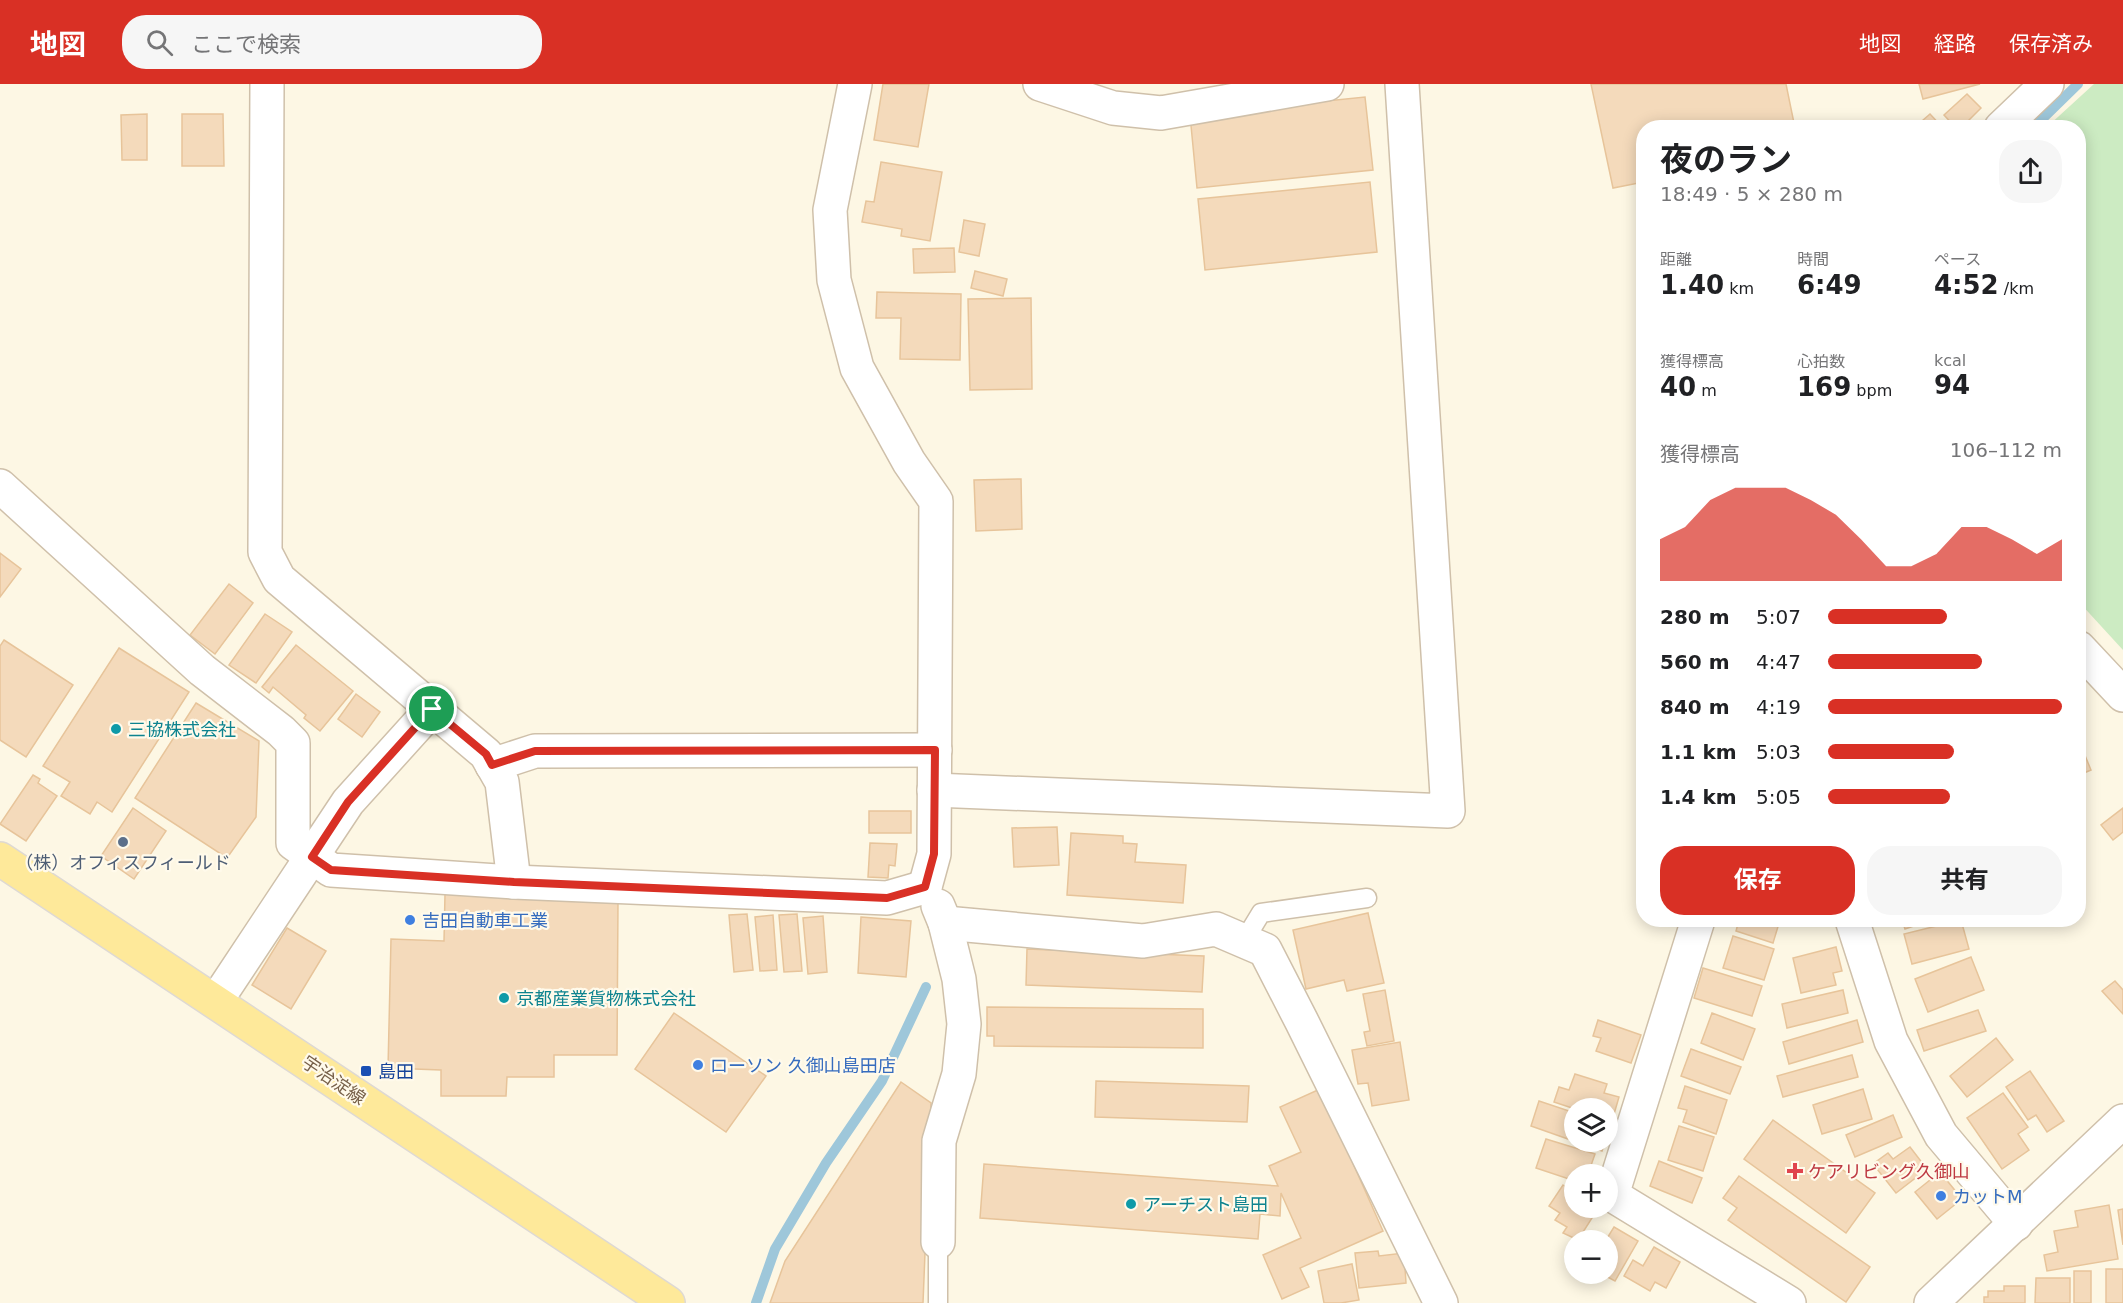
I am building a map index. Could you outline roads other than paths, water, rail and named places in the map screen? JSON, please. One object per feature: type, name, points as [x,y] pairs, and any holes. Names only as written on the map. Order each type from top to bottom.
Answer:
[{"type":"main road","name":"宇治淀線","points":[[0,859],[668,1303]]},
{"type":"street","points":[[267,84],[265,552],[279,579],[486,754],[502,782],[514,882]]},
{"type":"street","points":[[855,84],[830,210],[834,280],[856,368],[909,462],[936,501],[934,854],[925,887]]},
{"type":"street","points":[[1040,84],[1113,108],[1161,113],[1327,84]]},
{"type":"street","points":[[934,790],[1448,811],[1402,84]]},
{"type":"street","points":[[2008,120],[2039,87]]},
{"type":"street","points":[[0,486],[202,669],[293,743],[293,843],[331,870],[514,882],[887,898],[925,887]]},
{"type":"street","points":[[2086,655],[2123,695]]},
{"type":"street","points":[[216,1001],[348,802],[432,709]]},
{"type":"street","points":[[492,765],[535,751],[935,750]]},
{"type":"street","points":[[925,887],[936,901],[945,923],[959,979],[964,1024],[959,1074],[939,1141],[938,1242]]},
{"type":"street","points":[[945,923],[1143,941],[1216,929],[1265,950],[1313,1042],[1441,1303]]},
{"type":"street","points":[[1696,927],[1612,1195],[1789,1303]]},
{"type":"street","points":[[1854,927],[1891,1041],[1941,1135],[2016,1224]]},
{"type":"street","points":[[1930,1303],[2123,1121]]},
{"type":"lane","points":[[1244,941],[1262,912],[1367,898]]},
{"type":"lane","points":[[938,1242],[938,1303]]},
{"type":"waterway","points":[[2041,120],[2078,84]]},
{"type":"waterway","points":[[756,1303],[775,1249],[826,1163],[882,1081],[926,987]]},
{"type":"place","name":"三協株式会社","points":[[116,729]]},
{"type":"place","name":"（株）オフィスフィールド","points":[[123,842]]},
{"type":"place","name":"吉田自動車工業","points":[[410,920]]},
{"type":"place","name":"京都産業貨物株式会社","points":[[504,998]]},
{"type":"place","name":"ローソン 久御山島田店","points":[[698,1065]]},
{"type":"place","name":"島田","points":[[366,1071]]},
{"type":"place","name":"ケアリビング久御山","points":[[1795,1171]]},
{"type":"place","name":"カットM","points":[[1941,1196]]},
{"type":"place","name":"アーチスト島田","points":[[1131,1204]]}]
